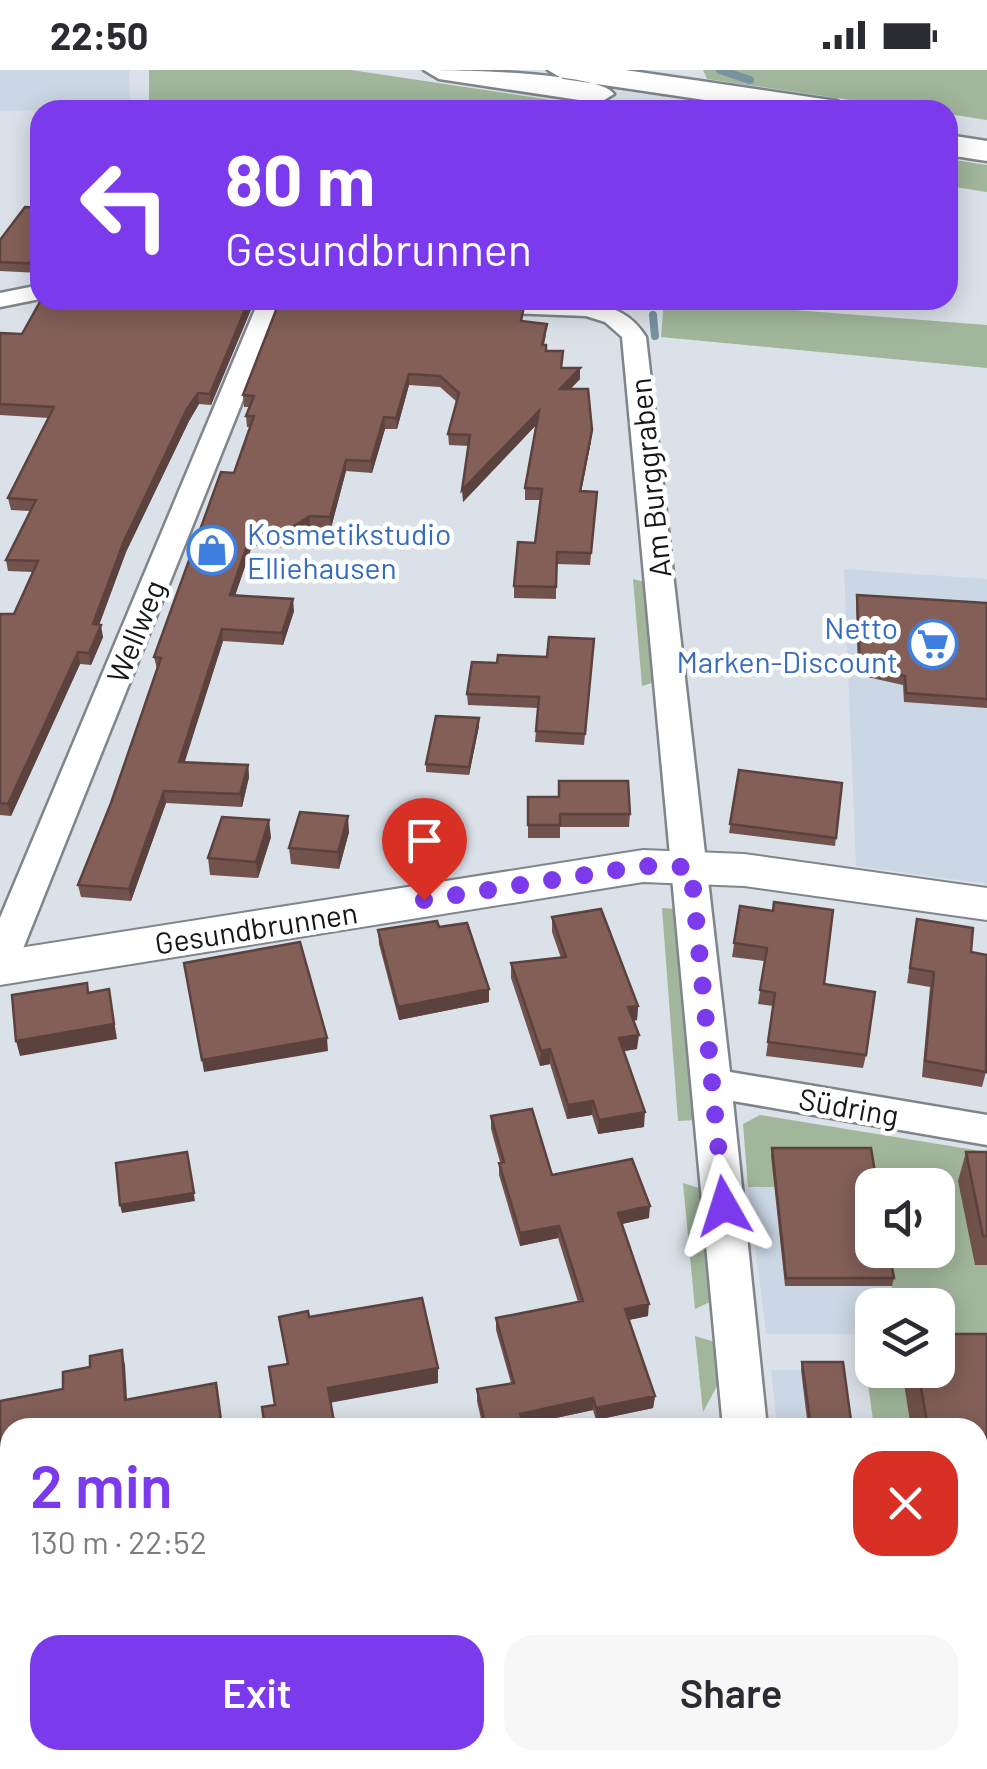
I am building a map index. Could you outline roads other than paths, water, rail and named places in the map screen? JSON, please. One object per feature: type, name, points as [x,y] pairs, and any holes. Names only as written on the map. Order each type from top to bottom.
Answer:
[{"type":"highway","points":[[439,70],[642,100]]},
{"type":"highway","points":[[563,70],[768,100]]},
{"type":"highway","points":[[958,128],[987,132]]},
{"type":"highway","points":[[958,147],[987,151]]},
{"type":"street","points":[[0,300],[30,294]]},
{"type":"street","name":"Wellweg","points":[[0,965],[267,310]]},
{"type":"street","name":"Am Burggraben","points":[[580,310],[611,314],[627,324],[634,337],[691,867],[744,1418]]},
{"type":"street","name":"Gesundbrunnen","points":[[0,965],[643,866],[744,870],[987,904]]},
{"type":"street","name":"Südring","points":[[712,1083],[987,1130]]},
{"type":"waterway","points":[[720,70],[750,80]]},
{"type":"waterway","points":[[653,315],[655,336]]},
{"type":"place","name":"Kosmetikstudio Elliehausen","points":[[212,550]]},
{"type":"place","name":"Netto Marken-Discount","points":[[933,644]]}]
